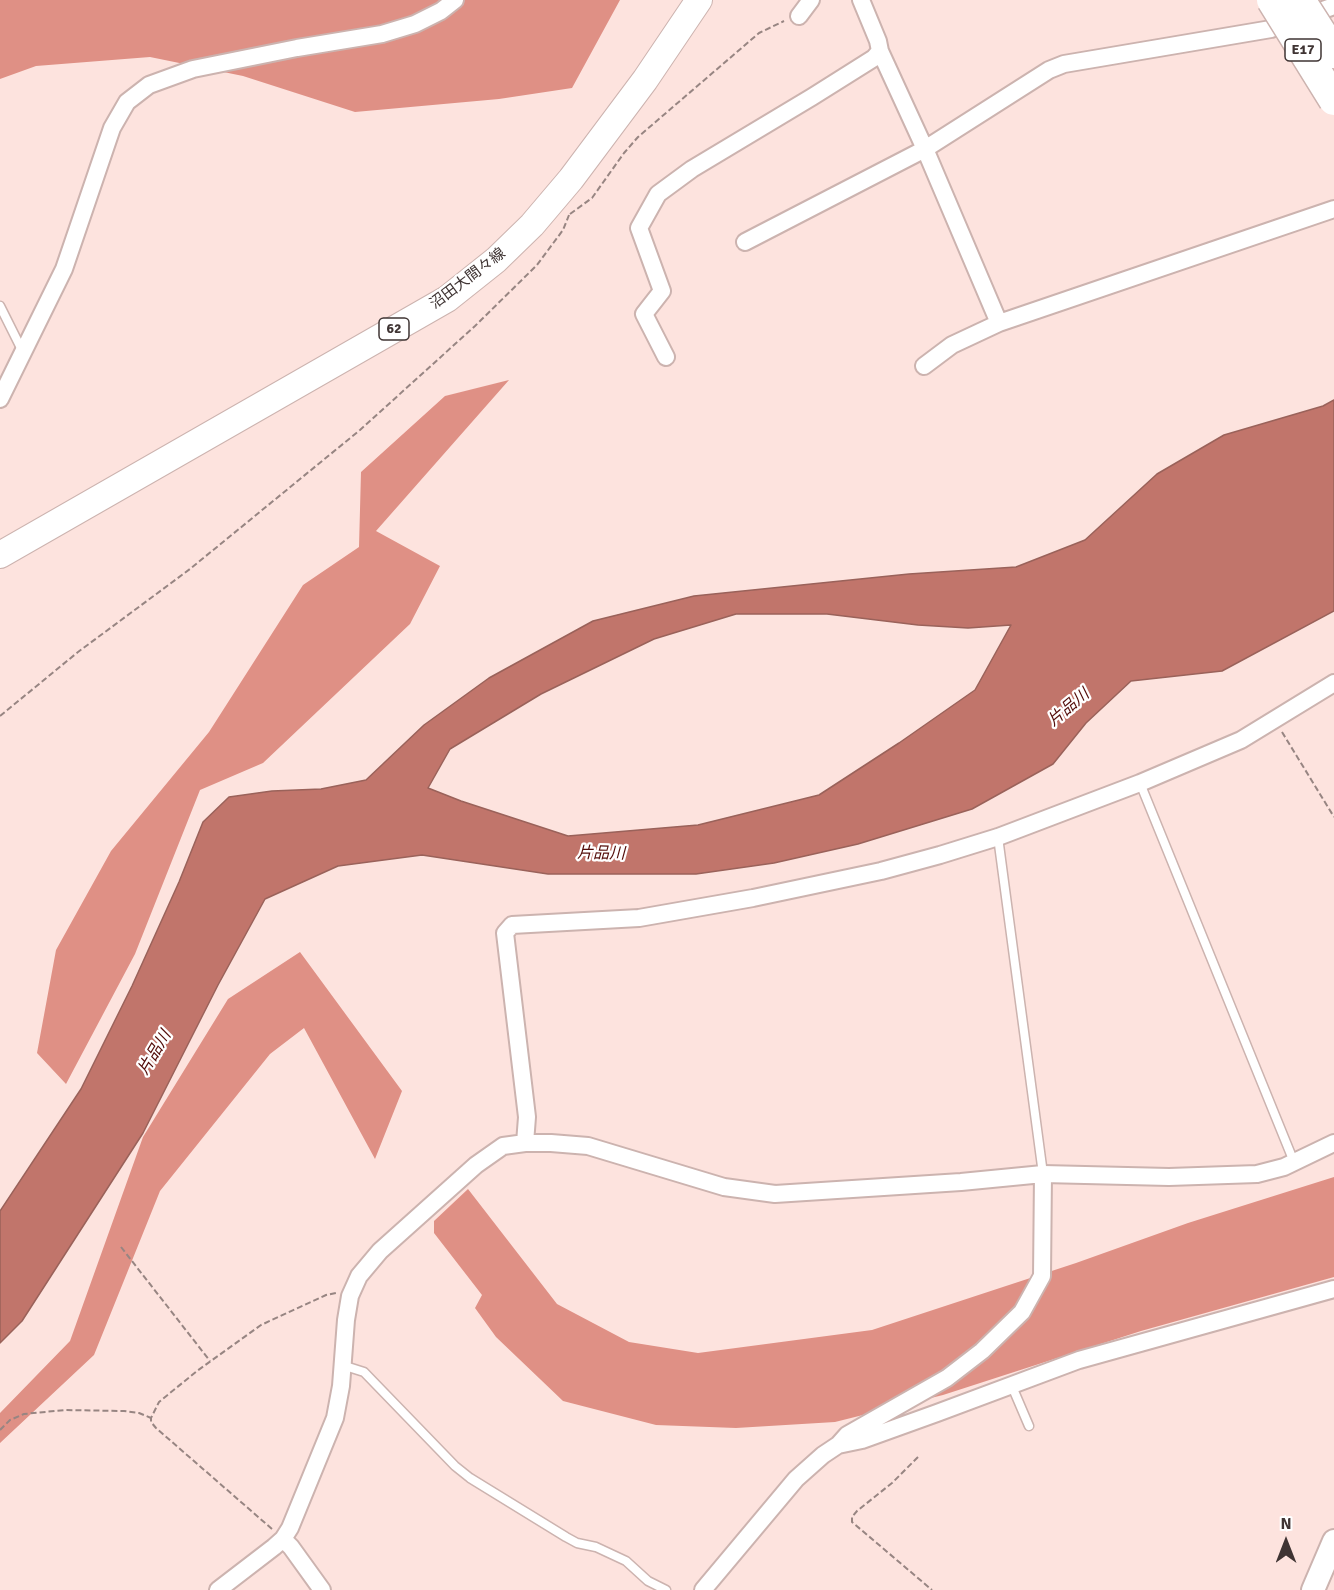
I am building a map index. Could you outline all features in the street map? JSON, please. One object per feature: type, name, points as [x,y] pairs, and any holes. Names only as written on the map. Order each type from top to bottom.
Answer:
[{"type":"highway","name":"E17","points":[[1272,0],[1334,100]]},
{"type":"highway","name":"E17","points":[[1324,7],[1334,53]]},
{"type":"main road","name":"沼田大間々線","points":[[0,555],[447,299],[488,267],[532,225],[571,179],[645,80],[699,0]]},
{"type":"main road","points":[[1313,1590],[1334,1541]]},
{"type":"street","points":[[0,399],[22,350],[64,269],[112,128],[127,102],[150,85],[193,69],[382,34],[415,24],[441,11],[455,0]]},
{"type":"street","points":[[799,16],[811,0]]},
{"type":"street","points":[[861,0],[880,51],[925,149],[999,323]]},
{"type":"street","points":[[745,242],[925,149],[1049,70],[1064,64],[1271,29],[1324,7]]},
{"type":"street","points":[[666,357],[644,314],[662,291],[639,228],[658,194],[692,169],[874,58],[880,51]]},
{"type":"street","points":[[924,366],[952,345],[999,323],[1334,209]]},
{"type":"street","points":[[525,1143],[527,1117],[505,933],[512,925],[639,918],[753,898],[881,871],[998,837],[1140,783],[1241,740],[1334,683]]},
{"type":"street","points":[[218,1590],[283,1539],[298,1510],[335,1418],[340,1399],[345,1320],[350,1296],[359,1276],[380,1251],[476,1165],[503,1146],[525,1143],[588,1146],[724,1187],[775,1194],[961,1182],[1043,1174],[1168,1177],[1257,1174],[1284,1167],[1334,1143]]},
{"type":"street","points":[[703,1590],[796,1479],[823,1455],[838,1445],[847,1435],[947,1378],[982,1351],[1022,1312],[1042,1276],[1043,1174]]},
{"type":"street","points":[[838,1445],[862,1440],[1079,1360],[1334,1289]]},
{"type":"street","points":[[283,1539],[322,1590]]},
{"type":"lane","points":[[0,306],[22,350]]},
{"type":"lane","points":[[1140,783],[1294,1162]]},
{"type":"lane","points":[[998,837],[1043,1174]]},
{"type":"lane","points":[[342,1365],[364,1372],[455,1466],[470,1478],[577,1543],[596,1547],[626,1561],[648,1581],[666,1590]]},
{"type":"lane","points":[[1011,1384],[1029,1426]]},
{"type":"path","points":[[563,220],[592,198],[624,153],[639,137],[741,47],[772,25],[799,16]]},
{"type":"path","points":[[0,716],[78,652],[190,568],[360,430],[475,326],[537,265],[563,230],[569,215]]},
{"type":"path","points":[[1274,720],[1334,817]]},
{"type":"path","points":[[120,1246],[210,1362]]},
{"type":"path","points":[[283,1539],[156,1428],[151,1418],[159,1402],[261,1325],[326,1295],[338,1293],[350,1296]]},
{"type":"path","points":[[0,1430],[10,1420],[24,1414],[65,1410],[124,1411],[139,1413],[151,1418]]},
{"type":"path","points":[[918,1457],[892,1483],[857,1511],[852,1517],[852,1522],[932,1590]]},
{"type":"shaded area","points":[[0,0],[620,0],[572,88],[499,99],[355,112],[243,76],[150,57],[36,66],[0,79]]},
{"type":"shaded area","points":[[509,380],[376,531],[440,566],[410,624],[263,763],[200,790],[135,954],[66,1084],[37,1053],[56,950],[111,851],[209,732],[303,585],[359,547],[361,472],[445,396]]},
{"type":"shaded area","points":[[300,952],[402,1091],[375,1159],[304,1028],[270,1054],[160,1191],[94,1355],[0,1443],[0,1413],[70,1341],[143,1137],[228,999]]},
{"type":"shaded area","points":[[1334,1177],[1334,1277],[1141,1331],[943,1395],[835,1422],[736,1428],[656,1425],[563,1401],[496,1337],[475,1308],[482,1295],[434,1233],[434,1221],[468,1189],[557,1304],[629,1342],[698,1353],[872,1330],[1076,1263],[1188,1223]]},
{"type":"water","name":"片品川","points":[[1334,400],[1334,611],[1222,671],[1131,681],[1086,723],[1053,764],[972,809],[858,844],[774,863],[696,874],[548,874],[422,855],[338,866],[265,899],[218,985],[143,1133],[22,1321],[0,1343],[0,1211],[81,1089],[132,986],[179,882],[203,822],[229,797],[272,791],[321,789],[366,780],[424,725],[489,678],[593,621],[694,596],[909,574],[1016,567],[1085,540],[1157,474],[1224,435],[1323,406]],"holes":[[[736,614],[827,614],[918,625],[968,628],[1011,625],[975,690],[819,795],[698,825],[568,836],[428,788],[450,749],[541,694],[654,639]]]}]
